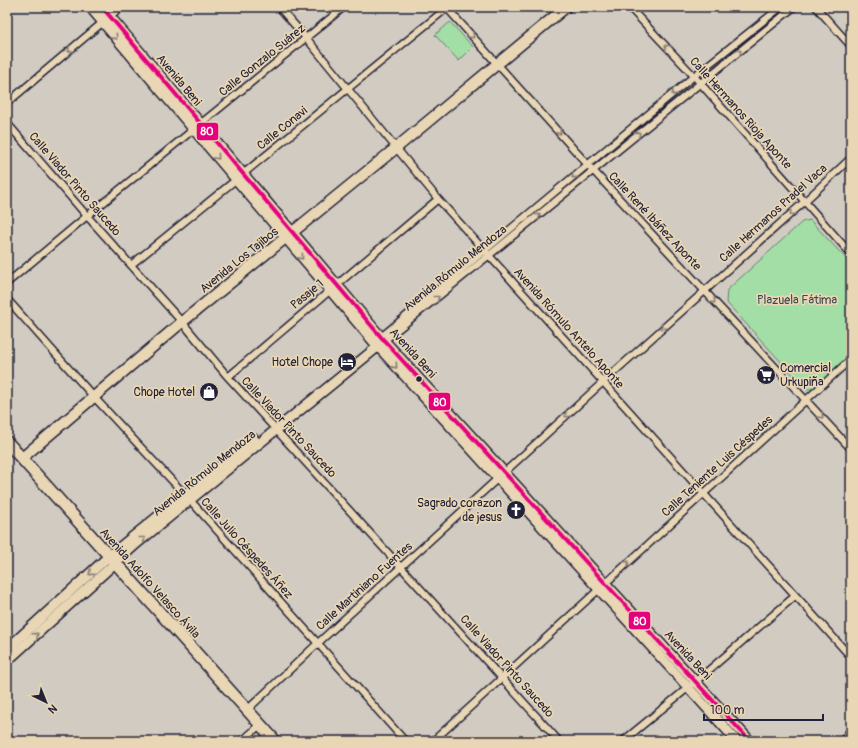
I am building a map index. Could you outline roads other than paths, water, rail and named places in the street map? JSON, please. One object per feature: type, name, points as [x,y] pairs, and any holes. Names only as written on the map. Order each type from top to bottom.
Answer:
[{"type":"highway","name":"Avenida Adolfo Velasco Ávila","points":[[7,442],[274,741]]},
{"type":"main road","name":"Avenida Beni","points":[[90,7],[197,127],[244,174],[289,235]]},
{"type":"main road","name":"Avenida Beni","points":[[102,7],[197,127],[236,180],[289,235],[333,287],[376,344],[498,480],[601,586],[692,684],[750,741]]},
{"type":"main road","name":"Avenida Los Tajibos","points":[[22,458],[93,396],[182,322],[566,7]]},
{"type":"main road","name":"Avenida Beni","points":[[333,287],[383,338],[506,473],[601,586]]},
{"type":"main road","name":"Avenida Rómulo Mendoza","points":[[7,649],[188,497],[383,338]]},
{"type":"main road","name":"Avenida Rómulo Mendoza","points":[[7,661],[112,560]]},
{"type":"main road","name":"Avenida Beni","points":[[692,684],[737,741]]},
{"type":"main road","points":[[845,741],[851,733]]},
{"type":"street","points":[[7,103],[121,7]]},
{"type":"street","name":"Avenida Rómulo Antelo Aponte","points":[[279,7],[438,199],[488,256],[851,657]]},
{"type":"street","name":"Calle Gonzalo Suárez","points":[[7,283],[87,216],[307,39],[344,7]]},
{"type":"street","name":"Calle Hermanos Rioja Aponte","points":[[629,7],[694,76],[851,254]]},
{"type":"street","name":"Avenida Rómulo Mendoza","points":[[383,338],[484,251],[694,76],[781,7]]},
{"type":"street","name":"Avenida Rómulo Mendoza","points":[[383,338],[488,256],[794,7]]},
{"type":"street","points":[[816,7],[851,46]]},
{"type":"street","name":"Calle René Ibáñez Aponte","points":[[447,8],[588,165],[851,449]]},
{"type":"street","name":"Calle Conavi","points":[[131,265],[447,8]]},
{"type":"street","name":"Calle Viador Pinto Saucedo","points":[[7,123],[274,428],[559,741]]},
{"type":"street","name":"Calle Hermanos Pradel Vaca","points":[[498,480],[603,382],[851,158]]},
{"type":"street","name":"Pasaje 1","points":[[228,376],[438,199]]},
{"type":"street","name":"Calle Julio Céspedes Áñez","points":[[7,299],[93,396],[188,497],[405,741]]},
{"type":"street","name":"Calle Teniente Luis Céspedes","points":[[433,741],[851,359]]},
{"type":"street","name":"Calle Martiniano Fuentes","points":[[247,710],[318,643],[498,480]]},
{"type":"street","points":[[623,741],[795,596]]},
{"type":"street","points":[[242,741],[260,725]]},
{"type":"place","name":"Hotel Chope","points":[[347,362]]},
{"type":"place","name":"Comercial Urkupiña","points":[[766,375]]},
{"type":"place","name":"Chope Hotel","points":[[209,392]]},
{"type":"place","name":"Sagrado corazon de jesus","points":[[516,510]]},
{"type":"park label","name":"Plazuela Fátima","points":[[797,300]]}]
